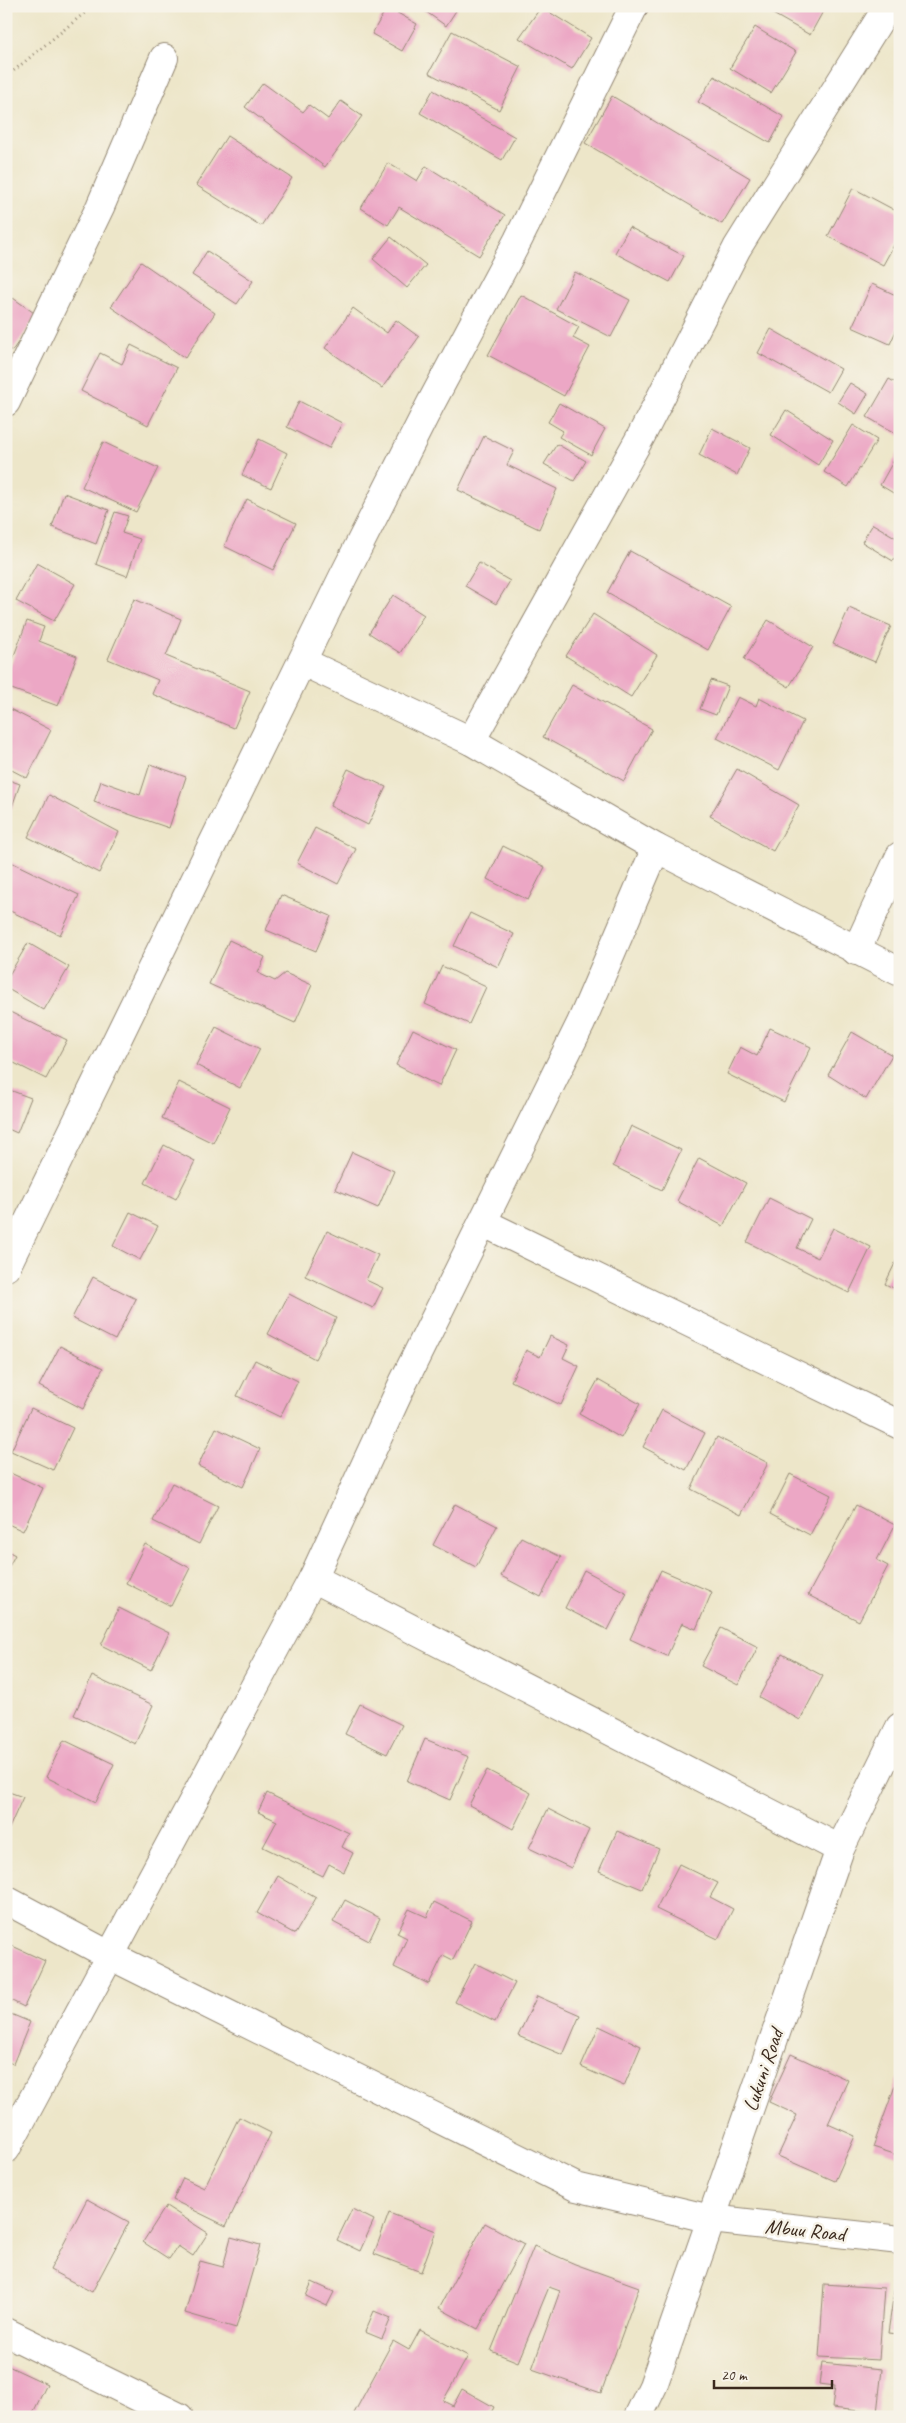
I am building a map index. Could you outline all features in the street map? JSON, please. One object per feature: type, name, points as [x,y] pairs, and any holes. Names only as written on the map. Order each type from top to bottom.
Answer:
[{"type":"street","points":[[6,1267],[425,413],[518,240],[634,6]]},
{"type":"street","points":[[471,741],[641,436],[737,248],[888,6]]},
{"type":"street","points":[[6,402],[100,207],[164,58]]},
{"type":"street","points":[[303,662],[471,741],[656,848],[900,972]]},
{"type":"street","points":[[6,2150],[313,1578],[404,1383],[484,1224],[581,1023],[656,848]]},
{"type":"street","points":[[856,951],[900,856]]},
{"type":"street","points":[[484,1224],[900,1425]]},
{"type":"street","points":[[313,1578],[840,1849]]},
{"type":"street","name":"Lukuni Road","points":[[638,2417],[652,2386],[840,1849],[900,1727]]},
{"type":"street","name":"Mbuu Road","points":[[6,1900],[109,1955],[576,2187],[711,2219],[900,2240]]},
{"type":"street","points":[[6,2332],[179,2417]]},
{"type":"path","points":[[6,77],[93,6]]},
{"type":"building","points":[[418,6],[459,6],[446,26]]},
{"type":"building","points":[[759,6],[826,6],[810,35]]},
{"type":"building","points":[[387,7],[417,24],[402,51],[372,34]]},
{"type":"building","points":[[541,7],[591,38],[572,69],[519,38]]},
{"type":"building","points":[[755,27],[796,52],[771,93],[730,68]]},
{"type":"building","points":[[452,31],[521,67],[499,110],[429,73]]},
{"type":"building","points":[[714,76],[784,117],[770,143],[698,102]]},
{"type":"building","points":[[263,83],[303,112],[309,105],[328,119],[341,101],[362,116],[325,167],[245,107]]},
{"type":"building","points":[[433,90],[515,137],[502,160],[420,113]]},
{"type":"building","points":[[612,96],[750,178],[722,224],[585,143]]},
{"type":"building","points":[[227,136],[292,178],[261,226],[196,185]]},
{"type":"building","points":[[388,163],[417,181],[426,166],[505,215],[479,256],[399,207],[388,225],[361,208]]},
{"type":"building","points":[[853,188],[900,213],[900,234],[883,265],[828,236]]},
{"type":"building","points":[[629,227],[684,256],[670,282],[615,253]]},
{"type":"building","points":[[391,237],[426,265],[407,288],[373,259]]},
{"type":"building","points":[[207,251],[253,281],[237,304],[192,275]]},
{"type":"building","points":[[141,262],[215,313],[185,358],[111,307]]},
{"type":"building","points":[[575,272],[630,300],[611,337],[556,309]]},
{"type":"building","points":[[872,284],[900,297],[900,322],[890,344],[852,327]]},
{"type":"building","points":[[521,295],[579,327],[573,338],[590,347],[564,396],[488,355]]},
{"type":"building","points":[[13,298],[37,315],[12,351],[6,347],[6,301],[10,304]]},
{"type":"building","points":[[353,308],[387,333],[396,320],[419,337],[382,388],[325,348]]},
{"type":"building","points":[[771,329],[841,369],[828,392],[758,353]]},
{"type":"building","points":[[131,345],[177,368],[148,425],[81,391],[100,353],[122,364]]},
{"type":"building","points":[[889,379],[900,385],[900,436],[867,417]]},
{"type":"building","points":[[850,383],[868,394],[856,414],[838,402]]},
{"type":"building","points":[[299,401],[342,423],[329,448],[287,427]]},
{"type":"building","points":[[559,403],[605,429],[591,455],[559,437],[563,431],[548,422]]},
{"type":"building","points":[[786,410],[833,440],[818,465],[771,435]]},
{"type":"building","points":[[853,425],[877,440],[848,487],[824,472]]},
{"type":"building","points":[[712,428],[750,448],[737,475],[699,455]]},
{"type":"building","points":[[484,436],[514,451],[507,465],[557,489],[539,529],[458,490]]},
{"type":"building","points":[[259,439],[287,453],[271,488],[242,475]]},
{"type":"building","points":[[103,442],[158,468],[136,512],[82,487]]},
{"type":"building","points":[[557,444],[586,461],[574,481],[544,464]]},
{"type":"building","points":[[900,449],[900,497],[880,485]]},
{"type":"building","points":[[64,493],[109,510],[96,544],[52,527]]},
{"type":"building","points":[[247,499],[296,523],[273,570],[224,546]]},
{"type":"building","points":[[115,512],[128,516],[122,533],[140,539],[127,576],[96,564]]},
{"type":"building","points":[[873,524],[900,540],[900,549],[893,561],[862,542]]},
{"type":"building","points":[[630,551],[731,607],[708,650],[607,593]]},
{"type":"building","points":[[37,563],[75,584],[54,621],[16,601]]},
{"type":"building","points":[[479,563],[510,581],[496,604],[465,586]]},
{"type":"building","points":[[393,595],[424,615],[400,653],[369,633]]},
{"type":"building","points":[[134,599],[181,619],[166,656],[250,691],[234,728],[152,694],[158,680],[108,659]]},
{"type":"building","points":[[849,608],[891,626],[875,662],[833,644]]},
{"type":"building","points":[[593,614],[657,655],[631,697],[566,656]]},
{"type":"building","points":[[768,620],[813,647],[789,687],[744,659]]},
{"type":"building","points":[[27,621],[44,627],[39,641],[77,656],[58,706],[6,687],[6,677]]},
{"type":"building","points":[[711,680],[728,686],[716,715],[700,709]]},
{"type":"building","points":[[572,685],[652,729],[624,781],[543,737]]},
{"type":"building","points":[[738,697],[756,706],[759,698],[803,721],[779,770],[717,738]]},
{"type":"building","points":[[6,707],[51,730],[27,778],[6,767]]},
{"type":"building","points":[[150,764],[186,777],[169,828],[94,802],[101,781],[140,795]]},
{"type":"building","points":[[348,769],[386,787],[368,825],[330,806]]},
{"type":"building","points":[[737,769],[799,805],[773,851],[710,816]]},
{"type":"building","points":[[6,779],[20,784],[7,821],[6,821]]},
{"type":"building","points":[[49,795],[119,832],[99,873],[28,837]]},
{"type":"building","points":[[315,828],[356,849],[338,884],[297,863]]},
{"type":"building","points":[[503,846],[545,867],[528,900],[487,879]]},
{"type":"building","points":[[9,861],[79,895],[60,935],[6,909],[6,868]]},
{"type":"building","points":[[281,895],[331,916],[316,951],[266,930]]},
{"type":"building","points":[[470,913],[514,934],[498,967],[454,946]]},
{"type":"building","points":[[229,940],[265,957],[258,973],[275,981],[285,973],[312,985],[295,1023],[209,984]]},
{"type":"building","points":[[28,943],[69,967],[44,1010],[6,988],[6,980]]},
{"type":"building","points":[[442,966],[486,987],[469,1024],[425,1004]]},
{"type":"building","points":[[10,1012],[67,1040],[46,1079],[6,1059],[6,1018]]},
{"type":"building","points":[[216,1027],[260,1049],[240,1088],[196,1065]]},
{"type":"building","points":[[770,1028],[811,1047],[784,1102],[727,1074],[740,1047],[757,1056]]},
{"type":"building","points":[[413,1029],[456,1050],[439,1086],[396,1065]]},
{"type":"building","points":[[852,1032],[892,1055],[866,1099],[828,1075]]},
{"type":"building","points":[[179,1082],[230,1107],[213,1143],[162,1118]]},
{"type":"building","points":[[7,1089],[31,1098],[17,1133],[6,1128]]},
{"type":"building","points":[[631,1126],[681,1150],[662,1190],[613,1166]]},
{"type":"building","points":[[164,1145],[195,1161],[176,1199],[145,1183]]},
{"type":"building","points":[[352,1152],[394,1171],[378,1208],[335,1189]]},
{"type":"building","points":[[699,1158],[746,1183],[723,1226],[677,1201]]},
{"type":"building","points":[[769,1198],[811,1219],[797,1248],[818,1258],[833,1228],[871,1247],[849,1293],[747,1242]]},
{"type":"building","points":[[130,1212],[158,1226],[140,1260],[113,1246]]},
{"type":"building","points":[[327,1231],[378,1255],[366,1280],[383,1288],[373,1308],[305,1276]]},
{"type":"building","points":[[900,1253],[900,1291],[885,1284]]},
{"type":"building","points":[[93,1277],[136,1299],[115,1340],[72,1318]]},
{"type":"building","points":[[289,1294],[336,1318],[315,1359],[268,1334]]},
{"type":"building","points":[[550,1336],[569,1345],[563,1358],[579,1366],[561,1405],[511,1381],[526,1350],[540,1357]]},
{"type":"building","points":[[60,1346],[103,1368],[83,1409],[39,1386]]},
{"type":"building","points":[[255,1360],[298,1381],[280,1417],[237,1396]]},
{"type":"building","points":[[598,1380],[640,1404],[621,1438],[579,1414]]},
{"type":"building","points":[[31,1408],[73,1428],[53,1470],[11,1451]]},
{"type":"building","points":[[662,1410],[705,1433],[686,1470],[643,1447]]},
{"type":"building","points":[[216,1428],[260,1449],[243,1487],[198,1466]]},
{"type":"building","points":[[717,1437],[768,1463],[741,1515],[691,1489]]},
{"type":"building","points":[[6,1471],[43,1488],[23,1531],[6,1523]]},
{"type":"building","points":[[790,1474],[831,1495],[810,1535],[770,1514]]},
{"type":"building","points":[[172,1483],[218,1506],[199,1544],[153,1521]]},
{"type":"building","points":[[455,1504],[497,1526],[476,1567],[433,1545]]},
{"type":"building","points":[[856,1505],[895,1525],[877,1560],[888,1566],[859,1621],[808,1595]]},
{"type":"building","points":[[521,1537],[561,1557],[541,1597],[501,1576]]},
{"type":"building","points":[[145,1544],[190,1568],[171,1606],[126,1583]]},
{"type":"building","points":[[6,1550],[15,1555],[6,1572]]},
{"type":"building","points":[[584,1570],[627,1593],[608,1630],[565,1608]]},
{"type":"building","points":[[661,1570],[712,1592],[696,1629],[682,1623],[667,1656],[630,1639]]},
{"type":"building","points":[[119,1608],[169,1633],[151,1670],[101,1645]]},
{"type":"building","points":[[721,1628],[758,1647],[738,1685],[701,1666]]},
{"type":"building","points":[[782,1654],[823,1676],[800,1720],[759,1697]]},
{"type":"building","points":[[92,1676],[153,1705],[135,1744],[74,1715]]},
{"type":"building","points":[[360,1704],[402,1725],[387,1754],[345,1734]]},
{"type":"building","points":[[425,1739],[469,1757],[450,1800],[407,1781]]},
{"type":"building","points":[[64,1740],[114,1764],[96,1802],[46,1777]]},
{"type":"building","points":[[487,1770],[531,1793],[513,1829],[469,1805]]},
{"type":"building","points":[[6,1791],[23,1797],[6,1835]]},
{"type":"building","points":[[267,1793],[349,1833],[342,1847],[353,1853],[344,1872],[329,1864],[323,1876],[263,1847],[277,1821],[258,1812]]},
{"type":"building","points":[[548,1809],[589,1830],[571,1868],[529,1848]]},
{"type":"building","points":[[617,1831],[659,1849],[642,1889],[599,1871]]},
{"type":"building","points":[[679,1864],[718,1883],[710,1897],[733,1909],[718,1939],[656,1909]]},
{"type":"building","points":[[278,1876],[316,1898],[295,1934],[257,1913]]},
{"type":"building","points":[[345,1900],[380,1918],[369,1941],[333,1922]]},
{"type":"building","points":[[434,1902],[472,1921],[453,1960],[443,1955],[429,1984],[394,1967],[407,1938],[397,1933],[409,1909],[427,1917]]},
{"type":"building","points":[[6,1943],[45,1961],[24,2007],[6,1998]]},
{"type":"building","points":[[475,1963],[515,1983],[495,2022],[455,2002]]},
{"type":"building","points":[[537,1996],[580,2015],[563,2055],[518,2036]]},
{"type":"building","points":[[6,2012],[30,2022],[13,2064],[6,2061]]},
{"type":"building","points":[[599,2026],[641,2046],[624,2086],[581,2067]]},
{"type":"building","points":[[791,2054],[848,2080],[828,2124],[855,2136],[835,2181],[778,2156],[797,2115],[769,2102]]},
{"type":"building","points":[[900,2072],[900,2156],[873,2147]]},
{"type":"building","points":[[239,2117],[271,2133],[226,2226],[173,2200],[183,2178],[204,2188]]},
{"type":"building","points":[[87,2199],[129,2222],[92,2292],[50,2270]]},
{"type":"building","points":[[166,2206],[208,2233],[193,2256],[178,2246],[169,2259],[143,2242]]},
{"type":"building","points":[[352,2209],[374,2220],[360,2251],[337,2240]]},
{"type":"building","points":[[389,2213],[436,2231],[421,2272],[374,2254]]},
{"type":"building","points":[[485,2223],[524,2244],[478,2329],[439,2308]]},
{"type":"building","points":[[231,2237],[260,2245],[236,2328],[185,2313],[200,2261],[223,2267]]},
{"type":"building","points":[[534,2246],[575,2264],[639,2287],[601,2393],[532,2369],[560,2291],[549,2287],[518,2362],[491,2351]]},
{"type":"building","points":[[312,2282],[334,2292],[327,2306],[306,2296]]},
{"type":"building","points":[[824,2284],[884,2288],[879,2360],[819,2357]]},
{"type":"building","points":[[895,2285],[900,2286],[900,2334],[888,2333]]},
{"type":"building","points":[[374,2311],[391,2318],[382,2339],[365,2332]]},
{"type":"building","points":[[420,2330],[468,2356],[443,2401],[453,2406],[462,2389],[494,2407],[489,2417],[429,2417],[424,2414],[423,2417],[352,2417],[393,2341],[409,2350]]},
{"type":"building","points":[[822,2363],[882,2369],[877,2413],[832,2408],[835,2386],[819,2384]]},
{"type":"building","points":[[6,2365],[47,2384],[31,2417],[6,2417]]}]
